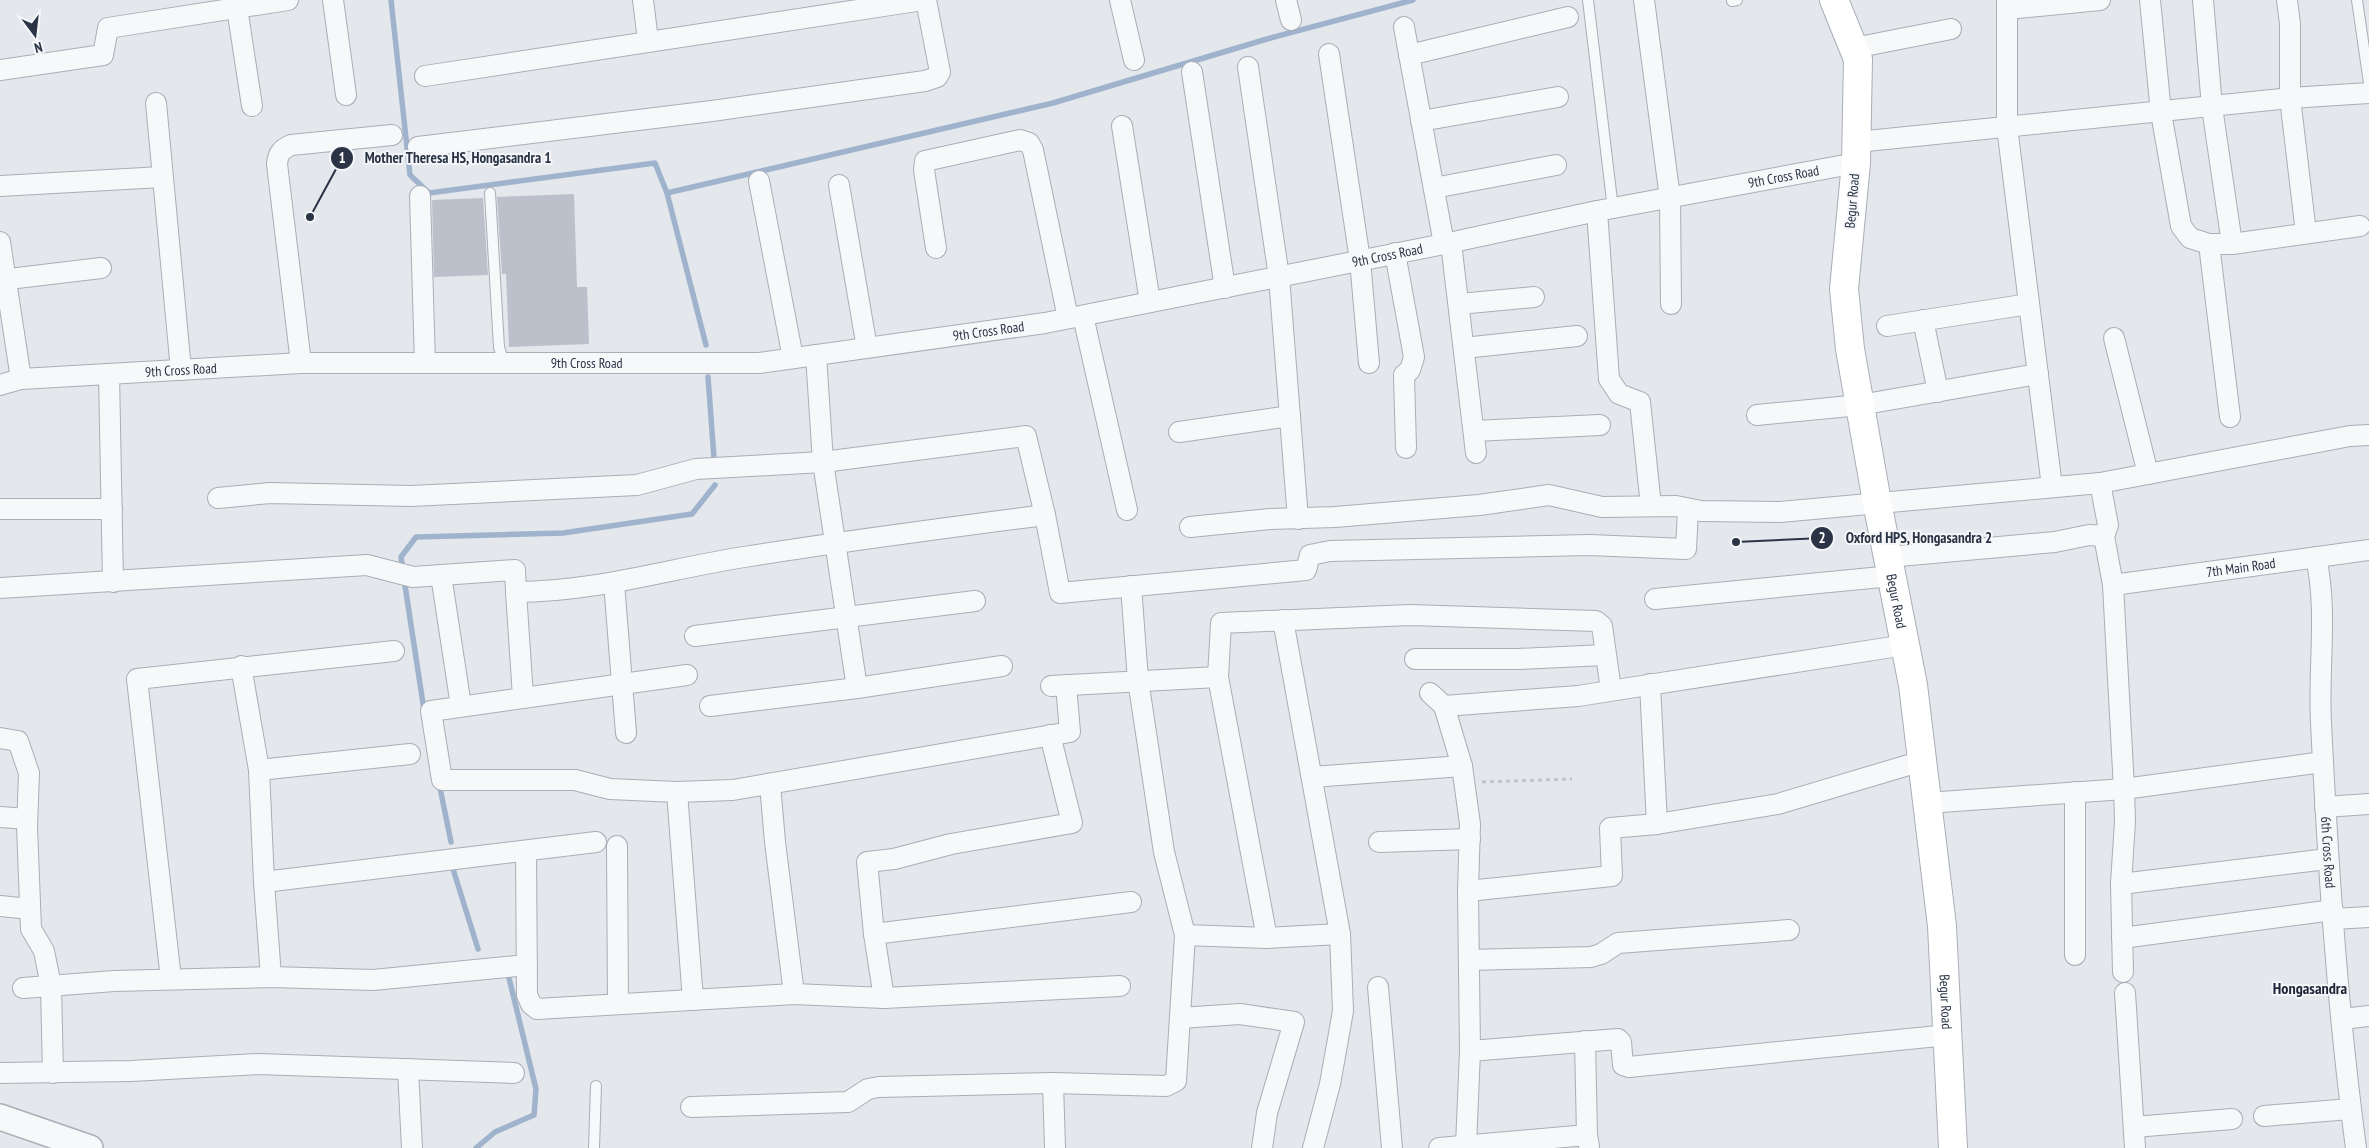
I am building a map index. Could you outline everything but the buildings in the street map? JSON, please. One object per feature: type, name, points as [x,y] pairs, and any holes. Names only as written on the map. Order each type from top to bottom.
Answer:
[{"type":"main road","name":"Begur Road","points":[[1834,0],[1858,58],[1856,153],[1844,289],[1850,349],[1877,502],[1913,685],[1942,926],[1953,1148]]},
{"type":"street","points":[[0,70],[103,55],[108,28],[288,0]]},
{"type":"street","points":[[333,0],[346,94]]},
{"type":"street","points":[[643,0],[648,41]]},
{"type":"street","points":[[418,147],[712,111],[926,81],[937,77],[940,72],[925,0],[864,4],[426,76]]},
{"type":"street","points":[[1120,0],[1134,60]]},
{"type":"street","points":[[1286,0],[1291,20]]},
{"type":"street","points":[[1644,0],[1670,198],[1671,304]]},
{"type":"street","points":[[2052,487],[2007,127],[2007,4],[2100,0]]},
{"type":"street","points":[[2150,0],[2161,113],[2181,226],[2190,238],[2209,244],[2232,244],[2360,226]]},
{"type":"street","points":[[2203,0],[2212,107],[2232,244]]},
{"type":"street","points":[[2287,0],[2290,24],[2290,98],[2306,233]]},
{"type":"street","points":[[238,8],[252,106]]},
{"type":"street","points":[[1409,55],[1568,17]]},
{"type":"street","points":[[1404,27],[1434,188],[1448,244],[1459,304],[1476,453]]},
{"type":"street","points":[[1854,48],[1952,29]]},
{"type":"street","points":[[1329,54],[1360,260],[1369,363]]},
{"type":"street","points":[[1248,67],[1279,277],[1298,519]]},
{"type":"street","points":[[1192,72],[1225,288]]},
{"type":"street","name":"9th Cross Road","points":[[0,385],[21,379],[301,363],[759,363],[1076,317],[1670,198],[1856,153],[2007,127],[2161,113],[2290,98],[2369,93]]},
{"type":"street","points":[[1421,121],[1558,97]]},
{"type":"street","points":[[156,103],[181,370]]},
{"type":"street","points":[[1122,126],[1150,302]]},
{"type":"street","points":[[301,363],[277,164],[278,155],[283,149],[291,145],[392,135]]},
{"type":"street","points":[[936,248],[924,170],[925,160],[1020,140],[1029,143],[1033,150],[1127,510]]},
{"type":"street","points":[[1434,188],[1556,165]]},
{"type":"street","points":[[0,186],[162,177]]},
{"type":"street","points":[[759,181],[793,358]]},
{"type":"street","points":[[839,185],[867,348]]},
{"type":"street","points":[[420,196],[425,362]]},
{"type":"street","points":[[1605,210],[1609,379],[1619,394],[1640,402],[1651,506]]},
{"type":"street","points":[[0,242],[3,279],[21,379]]},
{"type":"street","points":[[2209,244],[2230,417]]},
{"type":"street","points":[[1395,253],[1414,357],[1410,370],[1404,375],[1406,448]]},
{"type":"street","points":[[3,279],[101,268]]},
{"type":"street","points":[[1459,304],[1534,296]]},
{"type":"street","points":[[1887,326],[2029,304]]},
{"type":"street","points":[[1923,320],[1938,392]]},
{"type":"street","points":[[1464,348],[1577,336]]},
{"type":"street","points":[[2114,338],[2148,474]]},
{"type":"street","points":[[816,355],[823,462],[848,618],[856,688]]},
{"type":"street","points":[[109,374],[113,582]]},
{"type":"street","points":[[1758,415],[1860,405],[2038,374]]},
{"type":"street","points":[[1179,432],[1290,416]]},
{"type":"street","points":[[1474,432],[1600,425]]},
{"type":"street","points":[[1190,527],[1270,519],[1298,519],[1478,505],[1549,495],[1602,507],[1676,506],[1701,511],[1780,512],[1877,502],[2100,484],[2350,436],[2369,435]]},
{"type":"street","points":[[218,498],[270,493],[411,496],[637,485],[696,469],[823,462],[1026,436],[1045,514],[1060,593],[1306,570],[1310,555],[1330,551],[1589,545],[1686,549],[1688,509]]},
{"type":"street","points":[[2100,484],[2108,525],[2104,536],[2113,584],[2124,789],[2125,821],[2121,884],[2123,972]]},
{"type":"street","points":[[0,509],[112,508]]},
{"type":"street","points":[[516,592],[540,592],[614,583],[742,557],[1045,514]]},
{"type":"street","points":[[1655,599],[2055,542],[2089,535],[2104,536]]},
{"type":"street","name":"7th Main Road","points":[[2113,584],[2369,550]]},
{"type":"street","name":"6th Cross Road","points":[[2316,557],[2320,574],[2322,635],[2319,699],[2327,859],[2350,1109],[2356,1148]]},
{"type":"street","points":[[0,588],[367,565],[412,577],[515,570],[523,697]]},
{"type":"street","points":[[441,575],[462,706]]},
{"type":"street","points":[[614,583],[626,733]]},
{"type":"street","points":[[690,1107],[848,1102],[868,1089],[879,1087],[1053,1083],[1172,1084],[1176,1081],[1185,935],[1164,852],[1138,680],[1131,586]]},
{"type":"street","points":[[695,636],[976,601]]},
{"type":"street","points":[[1267,938],[1218,676],[1222,623],[1410,615],[1527,620],[1586,619],[1596,621],[1602,626],[1611,690]]},
{"type":"street","points":[[1283,620],[1340,934],[1343,1011],[1330,1084],[1313,1148]]},
{"type":"street","points":[[1466,1146],[1470,1051],[1468,891],[1470,839],[1463,774],[1437,700],[1518,702],[1810,662],[1905,645]]},
{"type":"street","points":[[171,979],[137,679],[394,650]]},
{"type":"street","points":[[1415,659],[1518,659],[1605,656]]},
{"type":"street","points":[[241,666],[259,770],[270,977]]},
{"type":"street","points":[[710,706],[856,688],[1002,666]]},
{"type":"street","points":[[686,675],[431,710],[442,780],[575,780],[610,789],[677,792],[733,790],[1070,732],[1058,686],[1218,676]]},
{"type":"street","points":[[1650,684],[1657,824]]},
{"type":"street","points":[[884,998],[874,934],[867,862],[894,859],[951,844],[1072,823],[1050,735]]},
{"type":"street","points":[[0,738],[18,741],[29,774],[27,819],[31,929],[44,951],[52,986],[53,1073]]},
{"type":"street","points":[[259,770],[410,754]]},
{"type":"street","points":[[1468,891],[1612,876],[1610,828],[1657,824],[1778,804],[1922,761]]},
{"type":"street","points":[[1928,803],[2124,789],[2323,762]]},
{"type":"street","points":[[1312,777],[1463,774]]},
{"type":"street","points":[[770,784],[775,842],[794,994]]},
{"type":"street","points":[[677,792],[692,1000]]},
{"type":"street","points":[[2075,792],[2075,955]]},
{"type":"street","points":[[2325,807],[2369,804]]},
{"type":"street","points":[[0,817],[27,819]]},
{"type":"street","points":[[1379,842],[1470,839]]},
{"type":"street","points":[[264,882],[596,842]]},
{"type":"street","points":[[617,846],[618,1004]]},
{"type":"street","points":[[526,851],[527,995],[530,1004],[537,1009],[794,994],[884,998],[1120,986]]},
{"type":"street","points":[[2121,884],[2327,859]]},
{"type":"street","points":[[874,934],[1131,902]]},
{"type":"street","points":[[0,906],[30,909]]},
{"type":"street","points":[[2122,938],[2333,915],[2369,917]]},
{"type":"street","points":[[1469,960],[1591,956],[1601,954],[1618,943],[1789,930]]},
{"type":"street","points":[[1185,935],[1267,938],[1340,934]]},
{"type":"street","points":[[23,988],[171,979],[270,977],[373,980],[527,965]]},
{"type":"street","points":[[1378,986],[1392,1148]]},
{"type":"street","points":[[2125,994],[2135,1148]]},
{"type":"street","points":[[1180,1018],[1240,1014],[1294,1022],[1267,1113],[1262,1148]]},
{"type":"street","points":[[2342,1019],[2369,1016]]},
{"type":"street","points":[[1470,1051],[1618,1039],[1621,1042],[1623,1066],[1628,1067],[1948,1035]]},
{"type":"street","points":[[1439,1148],[1588,1141],[1585,1042]]},
{"type":"street","points":[[0,1074],[131,1071],[258,1064],[514,1073]]},
{"type":"street","points":[[408,1069],[412,1148]]},
{"type":"street","points":[[1053,1083],[1055,1148]]},
{"type":"street","points":[[2264,1116],[2350,1109]]},
{"type":"street","points":[[0,1118],[83,1147]]},
{"type":"street","points":[[2134,1127],[2232,1119]]},
{"type":"lane","points":[[1588,0],[1605,210]]},
{"type":"lane","points":[[2357,0],[2365,32],[2369,84]]},
{"type":"lane","points":[[490,192],[499,347],[504,364]]},
{"type":"lane","points":[[594,1148],[596,1086]]},
{"type":"path","points":[[1463,774],[1572,779]]},
{"type":"waterway","points":[[391,0],[410,175],[429,193],[655,163],[667,193],[706,345]]},
{"type":"waterway","points":[[667,193],[1053,103],[1267,39],[1413,0]]},
{"type":"waterway","points":[[708,377],[714,458]]},
{"type":"waterway","points":[[403,570],[401,557],[416,537],[563,533],[692,514],[715,485]]},
{"type":"waterway","points":[[404,579],[424,710]]},
{"type":"waterway","points":[[439,783],[451,842]]},
{"type":"waterway","points":[[453,869],[478,949]]},
{"type":"waterway","points":[[476,1148],[495,1132],[534,1115],[536,1089],[508,974]]},
{"type":"place","name":"Mother Theresa HS, Hongasandra 1","points":[[310,217]]},
{"type":"place","name":"Oxford HPS, Hongasandra 2","points":[[1736,542]]},
{"type":"district","name":"Hongasandra","points":[[2310,988]]}]
